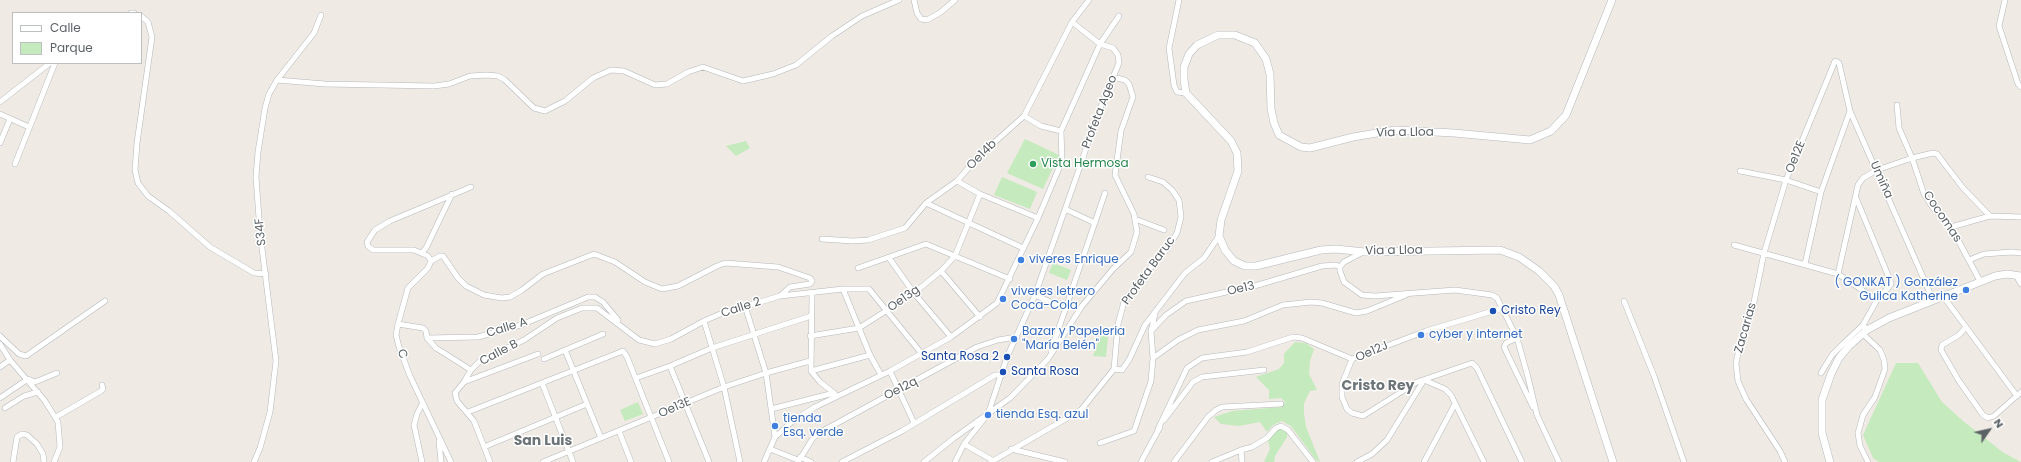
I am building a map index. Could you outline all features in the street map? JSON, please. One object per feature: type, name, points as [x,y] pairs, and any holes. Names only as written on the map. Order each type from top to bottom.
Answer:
[{"type":"street","points":[[277,80],[326,84],[444,86],[470,76],[498,76],[505,80],[534,108],[545,112],[558,106],[593,78],[611,70],[624,71],[655,85],[667,84],[688,72],[703,67],[743,82],[773,74],[796,64],[832,36],[862,16],[899,0]]},
{"type":"street","points":[[914,0],[916,13],[921,19],[927,20],[941,12],[955,0]]},
{"type":"street","name":"Oe14b","points":[[822,239],[853,241],[868,240],[905,228],[926,203],[957,181],[978,157],[1024,116],[1072,22],[1089,0]]},
{"type":"street","points":[[964,444],[991,461],[1081,410],[1114,369],[1122,370],[1129,360],[1145,325],[1185,273],[1204,258],[1219,236],[1221,220],[1238,171],[1237,153],[1231,141],[1186,93],[1177,92],[1174,85],[1169,48],[1179,0]]},
{"type":"street","name":"Vía a Lloa","points":[[1186,93],[1184,67],[1189,54],[1197,46],[1214,37],[1226,34],[1235,35],[1242,36],[1255,43],[1266,59],[1270,74],[1270,109],[1274,123],[1279,135],[1301,147],[1310,148],[1352,137],[1396,130],[1454,132],[1520,140],[1533,140],[1556,127],[1566,115],[1612,0]]},
{"type":"street","points":[[2005,0],[1999,26],[2020,86]]},
{"type":"street","name":"S34F","points":[[254,462],[260,448],[270,412],[276,361],[256,177],[265,108],[269,94],[277,80],[314,33],[321,15]]},
{"type":"street","points":[[771,409],[835,394],[890,371],[951,337],[980,318],[997,303],[1010,279],[1062,162],[1061,132],[1100,44],[1118,16]]},
{"type":"street","points":[[142,17],[148,22],[152,37],[137,143],[135,170],[138,183],[148,196],[169,211],[210,247],[254,273],[266,274]]},
{"type":"street","points":[[1072,22],[1100,44]]},
{"type":"street","name":"Profeta Ageo","points":[[955,462],[964,444],[988,414],[1007,357],[1035,295],[1092,128],[1113,78],[1119,58],[1113,48],[1100,44]]},
{"type":"street","name":"Umiña","points":[[1834,62],[1836,61],[1839,63],[1850,111],[1933,300]]},
{"type":"street","name":"Oe12E","points":[[1764,253],[1786,180],[1834,62]]},
{"type":"street","points":[[0,102],[49,64]]},
{"type":"street","points":[[15,164],[55,64]]},
{"type":"street","points":[[928,462],[954,438],[1010,398],[1048,359],[1082,306],[1113,269],[1131,252],[1137,232],[1135,219],[1116,175],[1121,131],[1133,97],[1129,84],[1125,80],[1113,78]]},
{"type":"street","name":"Cocomas","points":[[1897,105],[1899,128],[1926,197],[1951,227],[1980,281]]},
{"type":"street","points":[[1805,264],[1821,192],[1850,111]]},
{"type":"street","points":[[0,114],[29,127]]},
{"type":"street","points":[[1024,116],[1041,126],[1061,132]]},
{"type":"street","points":[[0,143],[10,119]]},
{"type":"street","points":[[1838,274],[1860,181],[1877,170],[1932,153],[1941,159],[1963,188],[1990,216]]},
{"type":"street","points":[[1740,171],[1786,180],[1821,192]]},
{"type":"street","name":"Profeta Baruc","points":[[1114,369],[1118,324],[1124,302],[1144,275],[1167,249],[1177,233],[1181,217],[1179,200],[1172,190],[1163,182],[1148,178]]},
{"type":"street","points":[[957,181],[980,194],[1038,218]]},
{"type":"street","points":[[471,187],[390,221],[375,230],[367,242],[368,246],[373,250],[414,250],[422,253],[431,261],[443,256],[458,278],[466,286],[484,295],[502,298],[510,297],[522,290],[543,274],[594,254],[615,262],[645,282],[662,289],[678,286],[716,266],[726,263],[778,267],[810,278],[812,281],[810,284],[790,287],[780,296]]},
{"type":"street","points":[[1048,359],[1105,193]]},
{"type":"street","points":[[422,253],[426,248],[452,194]]},
{"type":"street","name":"Oe13g","points":[[810,336],[859,328],[914,293],[941,271],[955,256],[980,194]]},
{"type":"street","points":[[1830,462],[1821,422],[1825,390],[1839,358],[1864,330],[1877,300],[1891,284],[1856,198]]},
{"type":"street","points":[[926,203],[1023,248]]},
{"type":"street","points":[[1065,209],[1095,223]]},
{"type":"street","points":[[1951,227],[1990,216],[2021,217]]},
{"type":"street","points":[[1135,219],[1164,230]]},
{"type":"street","name":"Via a Lloa","points":[[1219,236],[1229,255],[1239,264],[1245,266],[1256,266],[1329,249],[1365,252],[1500,250],[1519,258],[1539,271],[1554,286],[1559,295],[1613,462]]},
{"type":"street","points":[[858,268],[926,244],[1010,279]]},
{"type":"street","points":[[1734,245],[1838,274],[1877,300]]},
{"type":"street","points":[[1365,252],[1348,259],[1340,267],[1341,277],[1344,282],[1362,295],[1455,290],[1492,295],[1497,298],[1517,338],[1537,415]]},
{"type":"street","name":"Zacarias","points":[[1764,253],[1752,312],[1740,344],[1736,363],[1738,381],[1746,399],[1785,462]]},
{"type":"street","points":[[1969,260],[1991,253],[2021,253]]},
{"type":"street","points":[[889,258],[914,293],[951,337]]},
{"type":"street","name":"C","points":[[431,261],[428,268],[408,288],[396,335],[399,347],[422,404],[451,462]]},
{"type":"street","name":"Oe13","points":[[1151,331],[1166,315],[1186,301],[1258,285],[1322,266],[1336,265],[1340,267]]},
{"type":"street","points":[[941,271],[980,318]]},
{"type":"street","points":[[1821,373],[1832,355],[1864,330],[1889,318],[1980,281],[2002,275],[2019,275],[2021,284]]},
{"type":"street","points":[[844,289],[870,355],[881,375]]},
{"type":"street","name":"Calle 2","points":[[624,327],[639,340],[655,344],[671,339],[704,321],[745,306],[780,296],[812,294],[844,289],[869,289],[886,312]]},
{"type":"street","points":[[1153,358],[1178,340],[1198,330],[1244,321],[1283,305],[1311,302],[1322,303],[1356,313],[1367,311],[1410,293]]},
{"type":"street","points":[[812,294],[810,336],[811,370],[820,382],[835,394]]},
{"type":"street","points":[[1035,295],[1066,309]]},
{"type":"street","points":[[1943,296],[2019,394],[1994,416],[1988,418],[1983,414],[1959,381],[1941,350],[1942,345],[1959,335],[1966,327]]},
{"type":"street","name":"Calle A","points":[[428,338],[478,337],[521,325],[584,298],[591,297],[603,302],[624,327]]},
{"type":"street","points":[[0,336],[19,354],[26,356],[104,301]]},
{"type":"street","points":[[1624,301],[1654,376],[1684,462]]},
{"type":"street","points":[[745,306],[766,372],[775,437]]},
{"type":"street","name":"Calle B","points":[[468,412],[454,396],[471,370],[480,361],[524,340],[557,318],[582,308],[597,308],[624,327]]},
{"type":"street","name":"Oe12J","points":[[1424,380],[1399,392],[1370,413],[1359,416],[1347,409],[1342,397],[1342,384],[1352,359],[1426,331],[1503,308]]},
{"type":"street","points":[[1100,443],[1134,430],[1149,388],[1153,358],[1151,331],[1156,311]]},
{"type":"street","points":[[886,312],[922,354]]},
{"type":"street","points":[[636,378],[670,366],[712,348],[811,316]]},
{"type":"street","points":[[704,321],[724,387],[740,462]]},
{"type":"street","points":[[398,324],[423,328],[426,331],[428,338],[436,348],[471,370]]},
{"type":"street","points":[[1864,330],[1880,350],[1884,360],[1885,369],[1875,398],[1864,415],[1858,433],[1860,446],[1868,462]]},
{"type":"street","points":[[544,359],[603,334]]},
{"type":"street","name":"Oe12q","points":[[799,460],[813,438],[819,433],[977,347],[998,340],[1017,337]]},
{"type":"street","points":[[1141,462],[1187,368],[1202,358],[1247,352],[1293,337],[1302,338],[1352,359]]},
{"type":"street","points":[[1517,338],[1506,343],[1504,347],[1559,462]]},
{"type":"street","points":[[0,344],[10,360],[28,379],[56,417],[60,426],[61,441],[54,462]]},
{"type":"street","points":[[565,350],[601,438]]},
{"type":"street","points":[[490,462],[474,421],[468,412],[621,351],[626,355],[670,462]]},
{"type":"street","points":[[464,382],[538,354]]},
{"type":"street","points":[[811,370],[870,355]]},
{"type":"street","points":[[0,367],[10,360]]},
{"type":"street","name":"Oe13E","points":[[543,462],[724,387],[766,372],[810,361]]},
{"type":"street","points":[[1356,462],[1372,454],[1387,440],[1424,380],[1472,363],[1477,368],[1522,462]]},
{"type":"street","points":[[670,366],[709,462]]},
{"type":"street","points":[[1158,429],[1193,382],[1202,377],[1264,370]]},
{"type":"street","points":[[890,371],[900,389],[914,423]]},
{"type":"street","points":[[28,379],[35,382],[57,373]]},
{"type":"street","points":[[842,462],[886,440],[995,375],[1002,375]]},
{"type":"street","points":[[0,398],[28,379]]},
{"type":"street","points":[[1424,380],[1445,388],[1455,404],[1484,462]]},
{"type":"street","points":[[542,383],[573,462]]},
{"type":"street","points":[[56,417],[101,391],[103,389],[102,385]]},
{"type":"street","points":[[5,408],[24,396],[38,392]]},
{"type":"street","points":[[764,462],[775,437],[794,420],[835,394]]},
{"type":"street","points":[[422,404],[414,422],[414,432],[422,462]]},
{"type":"street","points":[[484,447],[588,404]]},
{"type":"street","points":[[1174,462],[1216,410],[1222,407],[1281,404]]},
{"type":"street","points":[[1424,462],[1455,404]]},
{"type":"street","points":[[1212,462],[1252,447],[1266,438],[1276,428],[1284,426],[1314,462]]},
{"type":"street","points":[[619,431],[631,462]]},
{"type":"street","points":[[13,462],[17,437],[24,434],[34,440],[44,460]]},
{"type":"street","points":[[438,436],[441,462]]},
{"type":"street","points":[[770,448],[799,460],[811,462]]},
{"type":"street","points":[[1011,450],[1064,462]]},
{"type":"street","points":[[1241,450],[1242,462]]},
{"type":"street","points":[[924,462],[938,452]]},
{"type":"street","points":[[1043,462],[1047,458]]},
{"type":"green space","name":"Vista Hermosa","points":[[1025,139],[1059,155],[1043,189],[1007,173]]},
{"type":"green space","points":[[746,141],[750,148],[736,156],[726,146]]},
{"type":"green space","points":[[1002,177],[1037,192],[1030,209],[994,195]]},
{"type":"green space","points":[[1053,263],[1071,270],[1067,280],[1049,273]]},
{"type":"green space","points":[[1101,334],[1108,337],[1106,357],[1093,356]]},
{"type":"green space","points":[[1295,342],[1306,343],[1314,349],[1310,361],[1309,374],[1317,390],[1310,391],[1304,403],[1304,413],[1306,427],[1320,462],[1316,460],[1291,426],[1282,421],[1273,425],[1267,432],[1260,422],[1239,426],[1221,424],[1214,417],[1232,411],[1282,407],[1285,402],[1281,398],[1269,399],[1269,390],[1256,377],[1279,369],[1284,363],[1284,354]]},
{"type":"green space","points":[[1896,363],[1918,363],[1942,402],[1963,421],[2004,453],[2021,462],[1879,462],[1873,458],[1863,435]]},
{"type":"green space","points":[[638,402],[643,414],[625,421],[620,410]]},
{"type":"green space","points":[[1278,429],[1282,429],[1287,433],[1287,437],[1275,456],[1274,462],[1264,462],[1270,449],[1268,440]]},
{"type":"place","name":"Vista Hermosa","points":[[1033,164]]},
{"type":"place","name":"viveres Enrique","points":[[1021,260]]},
{"type":"place","name":"( GONKAT ) González Guilca Katherine","points":[[1966,290]]},
{"type":"place","name":"viveres letrero Coca-Cola","points":[[1003,299]]},
{"type":"place","name":"Cristo Rey","points":[[1493,311]]},
{"type":"place","name":"cyber y internet","points":[[1421,335]]},
{"type":"place","name":"Bazar y Papeleria \"María Belén\"","points":[[1014,339]]},
{"type":"place","name":"Santa Rosa 2","points":[[1007,357]]},
{"type":"place","name":"Santa Rosa","points":[[1003,372]]},
{"type":"place","name":"tienda Esq. azul","points":[[988,415]]},
{"type":"place","name":"tienda Esq. verde","points":[[775,426]]},
{"type":"district","name":"Cristo Rey","points":[[1378,386]]},
{"type":"district","name":"San Luis","points":[[543,441]]}]
